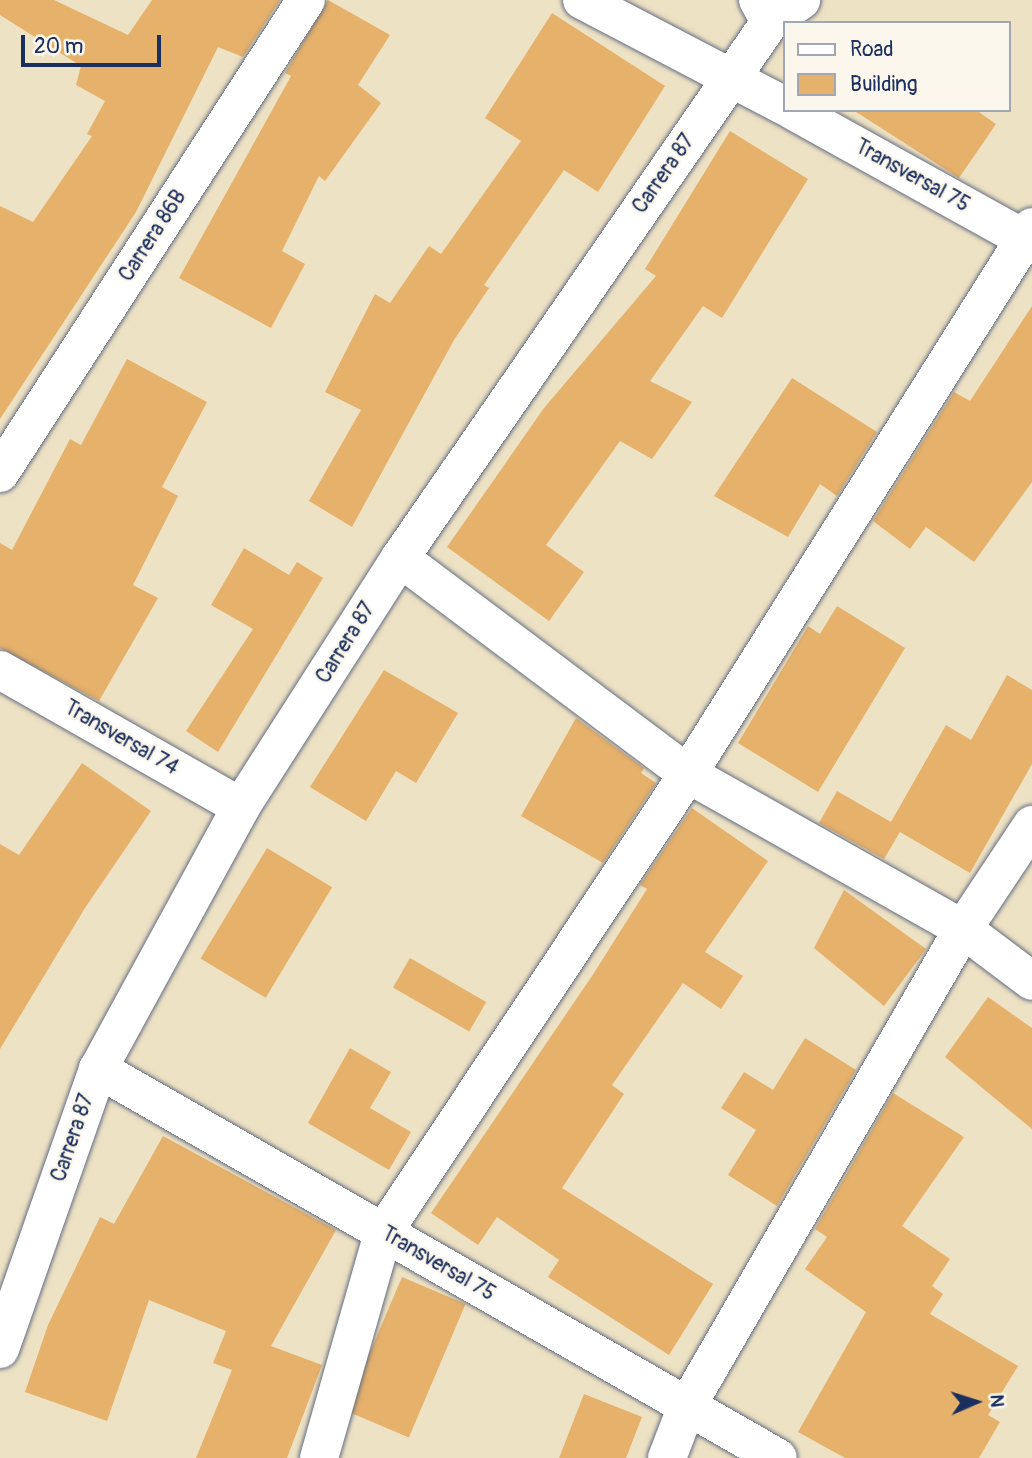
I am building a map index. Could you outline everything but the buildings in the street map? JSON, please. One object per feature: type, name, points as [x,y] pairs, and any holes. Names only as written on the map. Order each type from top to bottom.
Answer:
[{"type":"street","name":"Carrera 86B","points":[[0,473],[306,0]]},
{"type":"street","points":[[582,0],[783,105]]},
{"type":"street","name":"Carrera 87","points":[[0,1349],[97,1069],[241,807],[400,558],[731,77],[764,11],[801,0]]},
{"type":"street","name":"Transversal 75","points":[[796,112],[1029,236]]},
{"type":"street","points":[[319,1458],[383,1233],[688,774],[1029,236]]},
{"type":"street","points":[[400,558],[688,774],[963,929],[1032,981]]},
{"type":"street","name":"Transversal 74","points":[[0,670],[241,807]]},
{"type":"street","points":[[667,1458],[687,1406],[963,929],[1032,825]]},
{"type":"street","name":"Transversal 75","points":[[97,1069],[778,1458]]}]
